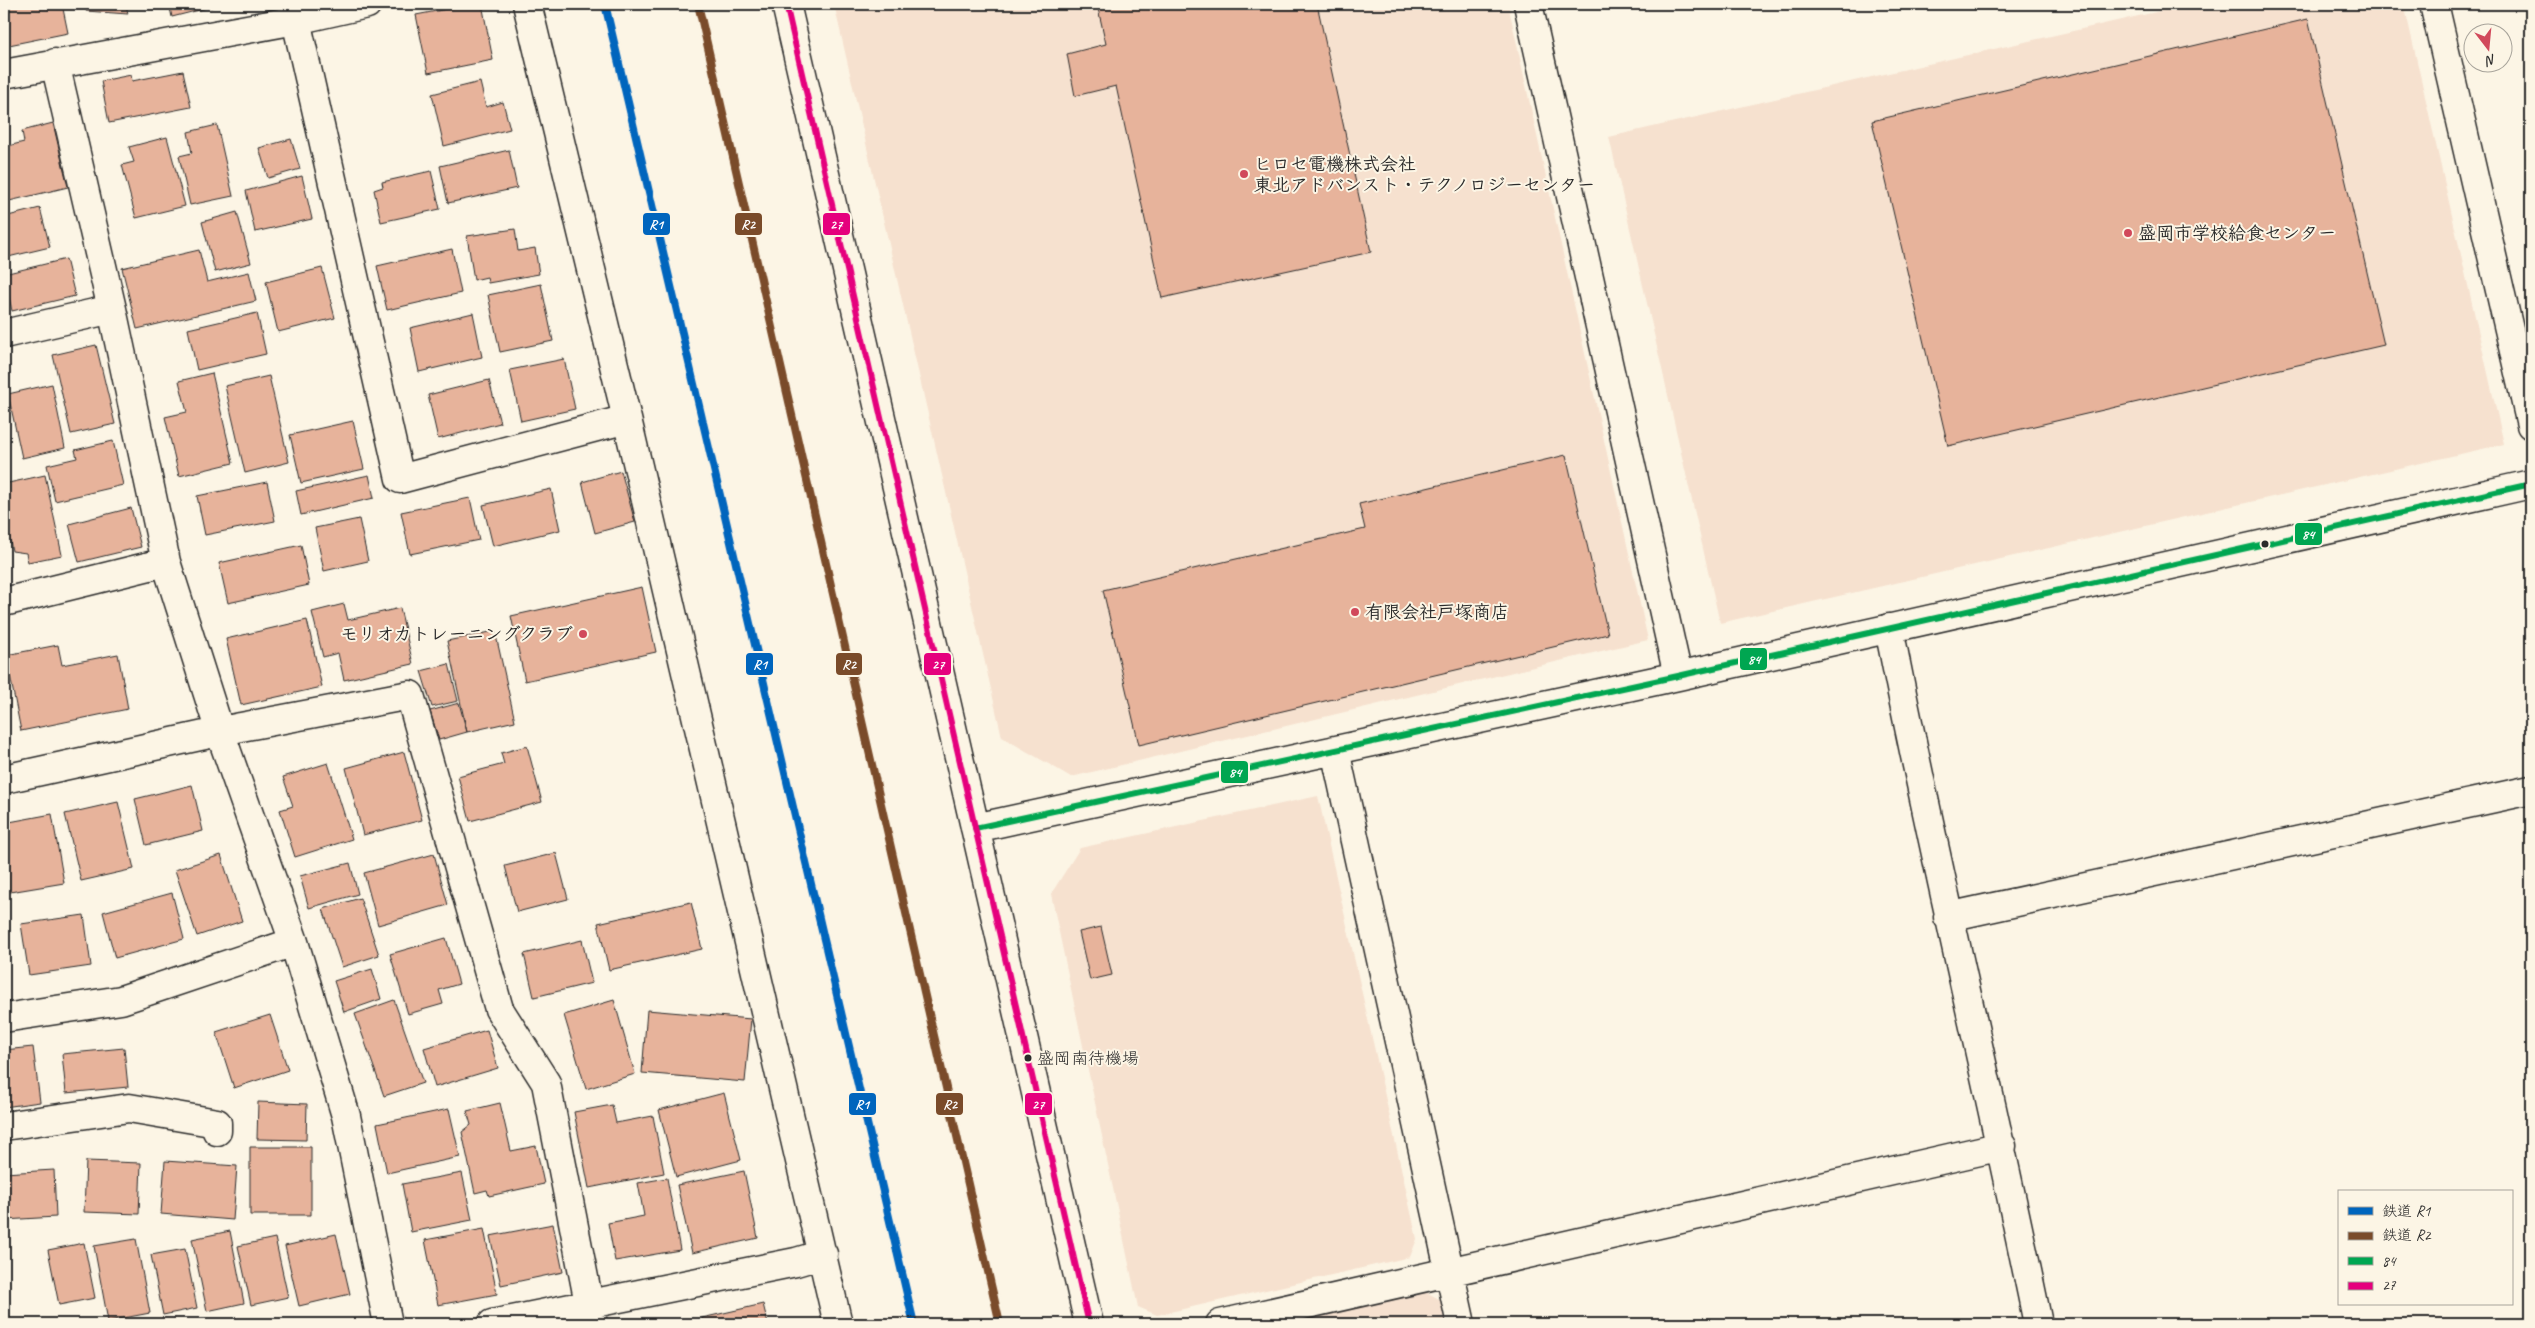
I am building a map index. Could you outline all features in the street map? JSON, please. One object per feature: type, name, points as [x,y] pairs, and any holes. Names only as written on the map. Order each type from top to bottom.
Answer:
[{"type":"street","points":[[4,74],[54,63],[296,20],[367,4]]},
{"type":"street","points":[[528,4],[838,1324]]},
{"type":"street","points":[[786,4],[1089,1324]]},
{"type":"street","points":[[1528,4],[1678,676]]},
{"type":"street","points":[[2434,4],[2531,425]]},
{"type":"street","points":[[296,20],[400,479],[627,419]]},
{"type":"street","points":[[54,63],[112,309],[166,562],[220,732],[294,942],[346,1116],[388,1324]]},
{"type":"street","points":[[4,334],[112,309]]},
{"type":"street","points":[[976,828],[1678,676],[2531,484]]},
{"type":"street","points":[[4,602],[166,562]]},
{"type":"street","points":[[1889,628],[1948,917],[2002,1146],[2038,1324]]},
{"type":"street","points":[[4,779],[220,732],[410,695],[499,1009],[546,1083],[591,1314]]},
{"type":"street","points":[[1335,750],[1461,1324]]},
{"type":"street","points":[[1948,917],[2531,790]]},
{"type":"street","points":[[4,1018],[121,1000],[294,942]]},
{"type":"street","points":[[4,1126],[129,1108],[216,1123],[217,1131]]},
{"type":"street","points":[[1220,1324],[2002,1146]]},
{"type":"street","points":[[492,1324],[591,1314],[823,1254]]},
{"type":"shaded area","points":[[834,4],[1508,4],[1648,640],[1071,777],[1002,737]]},
{"type":"shaded area","points":[[2191,4],[2404,4],[2504,444],[1720,623],[1609,137]]},
{"type":"shaded area","name":"盛岡南待機場","points":[[1318,796],[1417,1239],[1410,1257],[1157,1315],[1138,1307],[1051,894],[1080,848]]},
{"type":"shaded area","points":[[1422,1290],[1441,1300],[1447,1324],[1274,1324]]},
{"type":"building","points":[[4,4],[62,4],[68,33],[4,46]]},
{"type":"building","points":[[85,4],[126,4],[128,14],[86,11]]},
{"type":"building","points":[[169,4],[218,4],[219,5],[172,17]]},
{"type":"building","points":[[482,4],[493,60],[428,73],[416,15]]},
{"type":"building","name":"ヒロセ電機株式会社 東北アドバンスト・テクノロジーセンター","points":[[1097,4],[1317,4],[1371,252],[1162,298],[1116,86],[1075,96],[1067,54],[1106,44]]},
{"type":"building","name":"盛岡市学校給食センター","points":[[2308,19],[2384,345],[1948,446],[1872,121]]},
{"type":"building","points":[[183,71],[191,107],[109,123],[101,81],[131,75],[132,81]]},
{"type":"building","points":[[480,82],[486,107],[503,102],[510,129],[444,146],[432,94]]},
{"type":"building","points":[[53,123],[68,187],[5,202],[4,147],[24,142],[22,131]]},
{"type":"building","points":[[217,125],[233,196],[190,205],[179,156],[192,153],[188,132]]},
{"type":"building","points":[[167,137],[185,206],[136,218],[122,165],[134,162],[129,147]]},
{"type":"building","points":[[291,139],[300,169],[268,178],[259,148]]},
{"type":"building","points":[[509,150],[517,188],[448,203],[440,166]]},
{"type":"building","points":[[431,171],[440,209],[381,222],[374,190],[383,187],[382,182]]},
{"type":"building","points":[[302,176],[312,219],[255,232],[246,191]]},
{"type":"building","points":[[40,208],[50,247],[4,258],[4,217]]},
{"type":"building","points":[[237,212],[251,263],[215,272],[202,222]]},
{"type":"building","points":[[515,229],[518,251],[535,248],[539,274],[488,283],[487,277],[474,280],[467,236]]},
{"type":"building","points":[[452,249],[461,293],[387,310],[377,266]]},
{"type":"building","points":[[199,250],[207,282],[249,272],[256,301],[137,329],[122,268]]},
{"type":"building","points":[[66,259],[75,296],[12,311],[4,274]]},
{"type":"building","points":[[322,268],[335,318],[278,332],[266,282]]},
{"type":"building","points":[[541,284],[553,341],[500,352],[488,295]]},
{"type":"building","points":[[257,313],[266,354],[197,370],[188,329]]},
{"type":"building","points":[[473,313],[482,357],[419,372],[410,328]]},
{"type":"building","points":[[96,345],[115,424],[71,434],[53,355]]},
{"type":"building","points":[[564,359],[575,409],[521,421],[510,370]]},
{"type":"building","points":[[212,373],[233,463],[179,476],[165,417],[187,412],[179,381]]},
{"type":"building","points":[[269,376],[289,462],[245,473],[225,386]]},
{"type":"building","points":[[489,380],[500,423],[438,439],[428,395]]},
{"type":"building","points":[[52,384],[65,448],[22,458],[8,394]]},
{"type":"building","points":[[353,421],[364,469],[301,483],[290,435]]},
{"type":"building","points":[[113,441],[123,485],[55,501],[47,465],[77,458],[75,450]]},
{"type":"building","name":"有限会社戸塚商店","points":[[1566,455],[1608,634],[1139,745],[1103,590],[1365,529],[1359,504]]},
{"type":"building","points":[[621,471],[635,522],[595,533],[582,482]]},
{"type":"building","points":[[45,475],[62,555],[28,562],[26,553],[12,551],[4,512],[4,484]]},
{"type":"building","points":[[369,475],[374,498],[301,515],[296,491]]},
{"type":"building","points":[[267,482],[275,521],[205,535],[197,496]]},
{"type":"building","points":[[551,489],[560,530],[493,546],[483,505]]},
{"type":"building","points":[[470,498],[479,540],[410,554],[401,512]]},
{"type":"building","points":[[131,508],[141,547],[79,562],[69,524]]},
{"type":"building","points":[[359,519],[368,561],[324,571],[315,528]]},
{"type":"building","points":[[301,545],[309,585],[228,603],[219,563]]},
{"type":"building","name":"モリオカトレーニングクラブ","points":[[642,587],[656,652],[525,681],[511,616]]},
{"type":"building","points":[[344,604],[348,620],[400,608],[413,664],[344,680],[338,653],[323,657],[312,612]]},
{"type":"building","points":[[307,620],[322,687],[241,705],[226,639]]},
{"type":"building","points":[[495,631],[515,721],[467,732],[447,641]]},
{"type":"building","points":[[58,645],[62,665],[118,654],[128,709],[21,731],[6,655]]},
{"type":"building","points":[[449,664],[458,701],[432,707],[421,671]]},
{"type":"building","points":[[459,703],[467,732],[439,740],[430,711]]},
{"type":"building","points":[[527,746],[542,802],[470,821],[458,776],[504,764],[501,753]]},
{"type":"building","points":[[404,752],[422,820],[363,835],[346,768]]},
{"type":"building","points":[[328,763],[352,839],[295,857],[280,810],[293,806],[283,777]]},
{"type":"building","points":[[192,785],[203,831],[146,845],[135,799]]},
{"type":"building","points":[[118,802],[134,869],[81,881],[65,814]]},
{"type":"building","points":[[52,814],[64,883],[4,893],[4,823]]},
{"type":"building","points":[[556,853],[568,899],[517,912],[505,866]]},
{"type":"building","points":[[434,854],[448,905],[378,925],[364,873]]},
{"type":"building","points":[[221,855],[242,921],[197,936],[175,870]]},
{"type":"building","points":[[350,863],[358,894],[309,908],[300,876]]},
{"type":"building","points":[[172,893],[184,939],[115,958],[103,912]]},
{"type":"building","points":[[360,898],[379,955],[342,967],[323,909]]},
{"type":"building","points":[[691,902],[702,949],[609,970],[598,923]]},
{"type":"building","points":[[84,915],[91,966],[29,975],[21,924]]},
{"type":"building","points":[[1101,927],[1112,975],[1090,980],[1079,932]]},
{"type":"building","points":[[446,938],[459,984],[439,990],[443,1004],[408,1014],[390,954]]},
{"type":"building","points":[[582,940],[592,983],[534,997],[524,954]]},
{"type":"building","points":[[372,969],[381,999],[344,1012],[334,981]]},
{"type":"building","points":[[394,1000],[423,1083],[384,1096],[355,1014]]},
{"type":"building","points":[[614,1000],[635,1074],[586,1089],[564,1015]]},
{"type":"building","points":[[647,1010],[751,1019],[745,1082],[642,1073]]},
{"type":"building","points":[[270,1015],[288,1070],[234,1088],[216,1032]]},
{"type":"building","points":[[487,1030],[498,1068],[435,1087],[424,1048]]},
{"type":"building","points":[[33,1047],[40,1102],[4,1107],[4,1050]]},
{"type":"building","points":[[124,1048],[128,1087],[66,1093],[62,1054]]},
{"type":"building","points":[[724,1093],[741,1160],[676,1177],[659,1110]]},
{"type":"building","points":[[258,1102],[307,1104],[306,1140],[257,1139]]},
{"type":"building","points":[[500,1103],[511,1151],[536,1146],[544,1184],[489,1196],[487,1190],[475,1193],[462,1132],[471,1125],[467,1111]]},
{"type":"building","points":[[612,1105],[616,1123],[653,1116],[664,1173],[589,1188],[574,1112]]},
{"type":"building","points":[[449,1109],[460,1157],[387,1173],[377,1124]]},
{"type":"building","points":[[250,1147],[311,1147],[311,1215],[250,1215]]},
{"type":"building","points":[[86,1161],[141,1163],[139,1214],[84,1212]]},
{"type":"building","points":[[165,1161],[237,1166],[233,1220],[161,1214]]},
{"type":"building","points":[[54,1170],[56,1217],[4,1220],[4,1173]]},
{"type":"building","points":[[744,1171],[758,1238],[692,1253],[677,1185]]},
{"type":"building","points":[[462,1173],[472,1220],[411,1232],[402,1184]]},
{"type":"building","points":[[667,1178],[680,1250],[615,1261],[608,1223],[644,1216],[638,1183]]},
{"type":"building","points":[[553,1224],[563,1272],[501,1285],[490,1236]]},
{"type":"building","points":[[484,1229],[497,1294],[438,1305],[425,1240]]},
{"type":"building","points":[[230,1231],[244,1303],[207,1311],[192,1239]]},
{"type":"building","points":[[336,1234],[350,1294],[299,1306],[285,1246]]},
{"type":"building","points":[[275,1238],[288,1297],[251,1305],[238,1246]]},
{"type":"building","points":[[136,1239],[150,1313],[108,1321],[94,1246]]},
{"type":"building","points":[[84,1243],[95,1298],[59,1305],[48,1250]]},
{"type":"building","points":[[185,1249],[197,1308],[163,1315],[151,1255]]},
{"type":"building","points":[[763,1304],[768,1324],[703,1324],[702,1318]]},
{"type":"rail line","name":"R1","points":[[605,4],[914,1324]]},
{"type":"rail line","name":"R2","points":[[698,4],[1000,1324]]},
{"type":"transit line","name":"27","points":[[786,4],[1089,1324]]},
{"type":"transit line","name":"84","points":[[975,828],[1678,676],[2531,484]]},
{"type":"place","name":"ヒロセ電機株式会社 東北アドバンスト・テクノロジーセンター","points":[[1244,174]]},
{"type":"place","name":"盛岡市学校給食センター","points":[[2128,233]]},
{"type":"place","name":"有限会社戸塚商店","points":[[1355,612]]},
{"type":"place","name":"モリオカトレーニングクラブ","points":[[583,634]]},
{"type":"place","name":"盛岡南待機場","points":[[1028,1058]]}]
